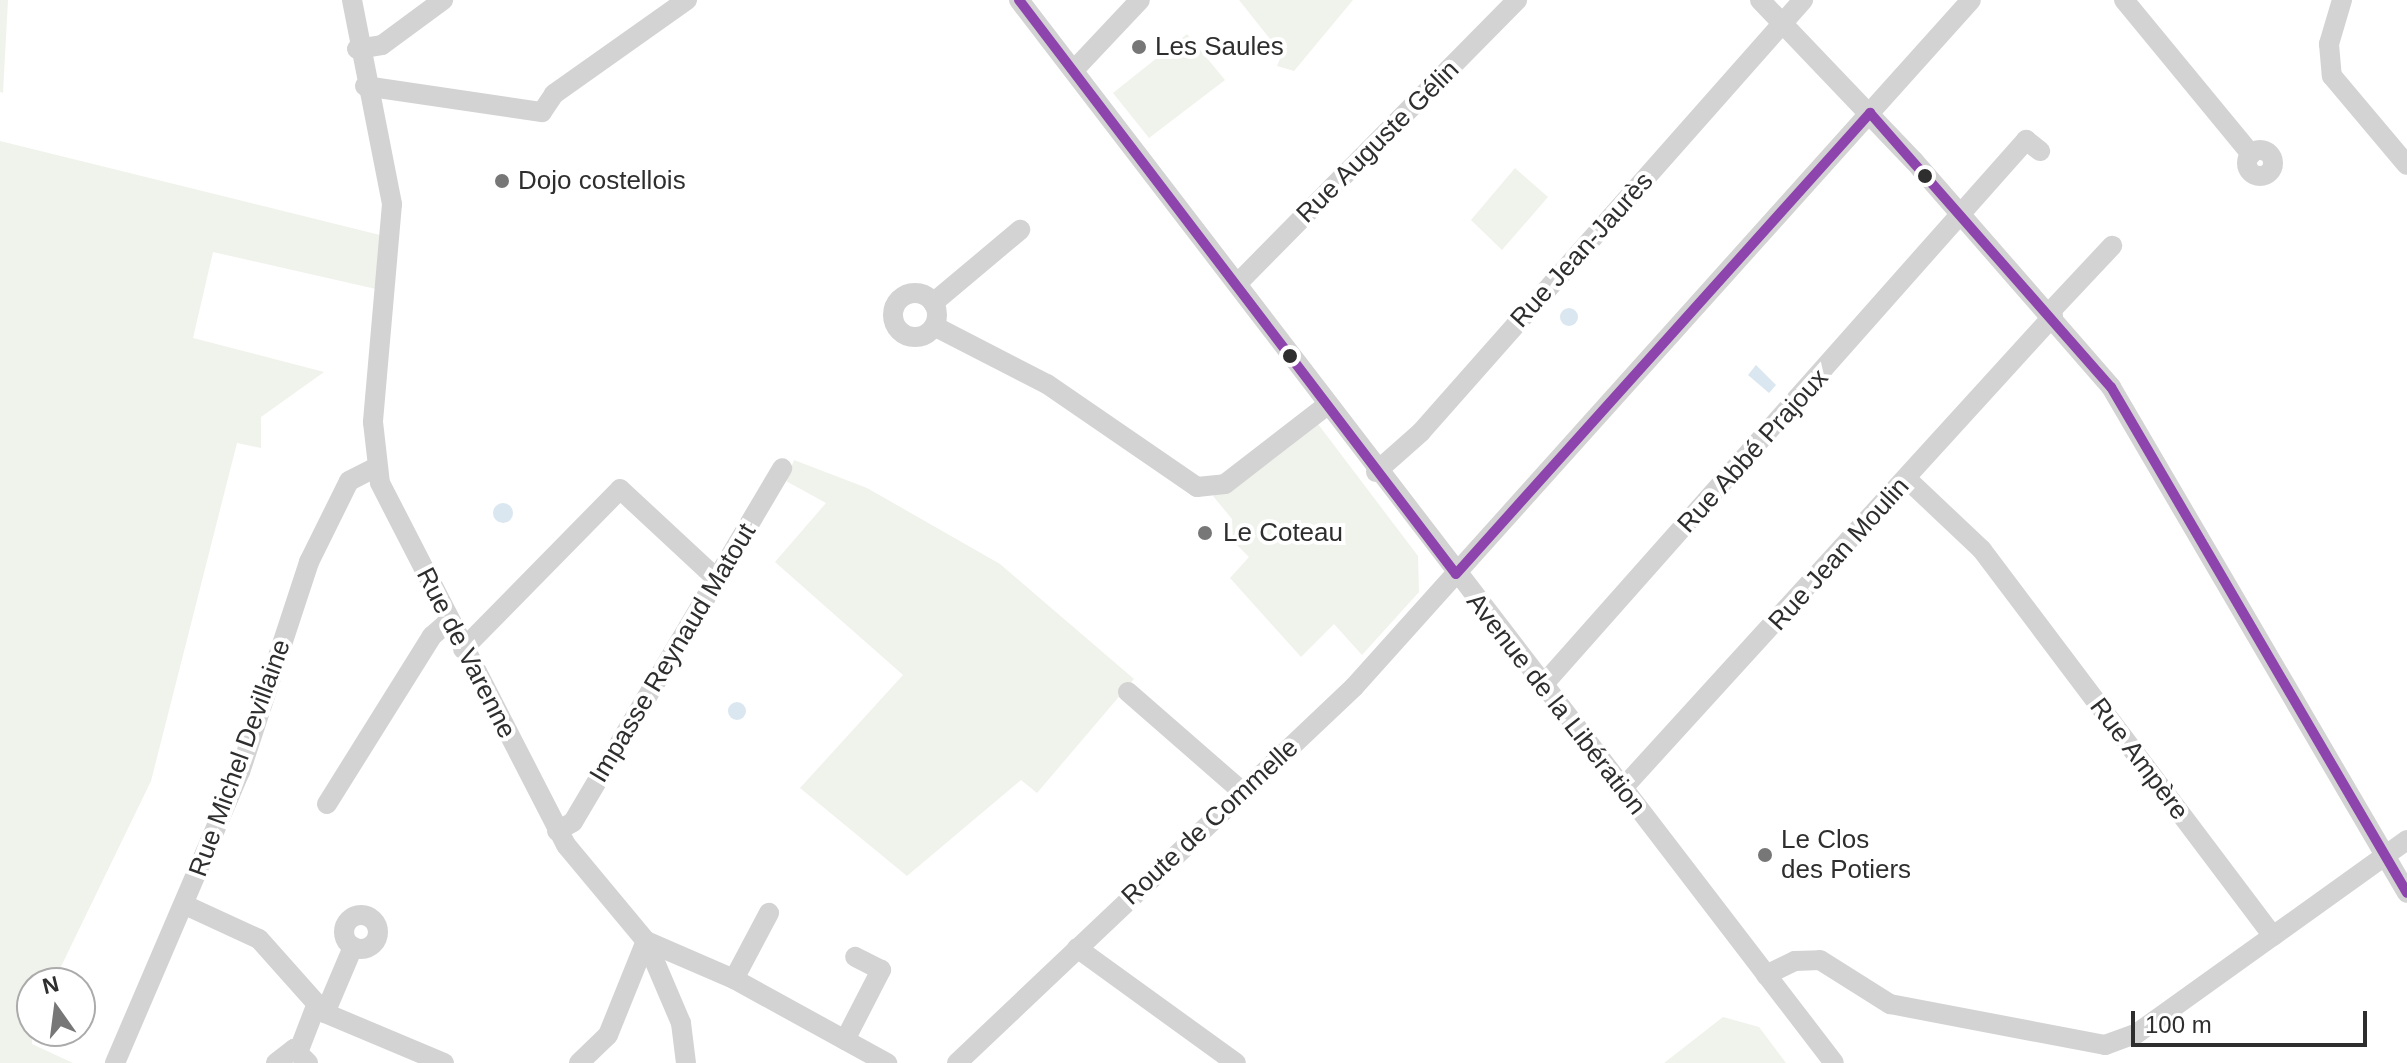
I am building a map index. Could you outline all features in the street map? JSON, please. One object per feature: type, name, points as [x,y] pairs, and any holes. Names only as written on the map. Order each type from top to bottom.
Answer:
[{"type":"street","name":"Rue de Varenne","points":[[352,0],[357,49],[392,204],[376,467],[449,621],[557,831],[646,941],[681,1023],[686,1063]]},
{"type":"street","points":[[357,49],[382,45],[443,0]]},
{"type":"street","points":[[365,86],[542,112],[554,94],[687,0]]},
{"type":"street","name":"Avenue de la Libération","points":[[1019,0],[1237,284],[1376,472],[1834,1063]]},
{"type":"street","points":[[1074,70],[1140,0]]},
{"type":"street","name":"Rue Auguste Gélin","points":[[1237,284],[1517,0]]},
{"type":"street","points":[[1760,0],[1870,113],[2051,314],[2111,387],[2389,855],[2407,893]]},
{"type":"street","name":"Rue Jean-Jaurès","points":[[1376,472],[1421,432],[1803,0]]},
{"type":"street","name":"Route de Commelle","points":[[957,1063],[1239,789],[1354,687],[1971,0]]},
{"type":"street","points":[[2124,0],[2251,154]]},
{"type":"street","points":[[2342,0],[2329,44],[2332,76],[2407,165]]},
{"type":"street","name":"Rue Abbé Prajoux","points":[[1542,686],[2026,140],[2040,151]]},
{"type":"street","points":[[933,303],[1020,230]]},
{"type":"street","name":"Rue Jean Moulin","points":[[1622,789],[1907,479],[2112,246]]},
{"type":"street","points":[[933,303],[905,296],[893,315],[899,330],[914,337],[934,326]]},
{"type":"street","points":[[933,303],[934,326]]},
{"type":"street","points":[[934,326],[1047,384],[1197,487],[1225,484],[1326,406]]},
{"type":"street","name":"Rue Michel Devillaine","points":[[115,1063],[240,772],[309,562],[349,481],[376,467]]},
{"type":"street","name":"Impasse Reynaud Matout","points":[[557,831],[573,822],[782,468]]},
{"type":"street","name":"Rue Ampère","points":[[1907,479],[1982,550],[2273,936]]},
{"type":"street","points":[[463,649],[620,489],[717,579]]},
{"type":"street","points":[[327,804],[432,636],[449,621]]},
{"type":"street","points":[[1128,692],[1239,789]]},
{"type":"street","points":[[1766,975],[1795,961],[1820,960],[1890,1004],[2105,1045],[2136,1034],[2407,840]]},
{"type":"street","points":[[185,905],[259,939],[321,1009],[444,1063]]},
{"type":"street","points":[[734,979],[769,913]]},
{"type":"street","points":[[579,1063],[608,1035],[646,941],[734,979],[887,1063]]},
{"type":"street","points":[[276,1063],[284,1051],[304,1056],[321,1009],[353,947]]},
{"type":"street","points":[[1077,948],[1236,1063]]},
{"type":"street","points":[[845,1040],[881,970],[855,957]]},
{"type":"shaded area","points":[[0,0],[8,0],[3,93],[0,92]]},
{"type":"shaded area","points":[[1239,0],[1353,0],[1294,71],[1277,66],[1282,54]]},
{"type":"shaded area","points":[[1187,34],[1225,80],[1149,138],[1113,93]]},
{"type":"shaded area","points":[[0,141],[380,235],[376,289],[213,252],[193,338],[324,372],[261,417],[261,448],[237,443],[151,781],[61,967],[16,967],[16,1047],[38,1047],[73,1063],[0,1063]]},
{"type":"shaded area","points":[[1515,168],[1548,197],[1502,250],[1471,220]]},
{"type":"shaded area","points":[[1569,308],[1576,310],[1576,324],[1569,326],[1562,324],[1560,317],[1562,310]]},
{"type":"shaded area","points":[[1756,365],[1776,385],[1769,393],[1748,375]]},
{"type":"shaded area","points":[[1318,424],[1418,556],[1419,592],[1362,655],[1334,624],[1301,657],[1230,578],[1249,557],[1233,541],[1232,519],[1213,496]]},
{"type":"shaded area","points":[[794,460],[867,488],[1000,564],[1134,679],[1037,793],[1021,780],[907,876],[800,788],[903,675],[775,562],[826,503],[786,481]]},
{"type":"shaded area","points":[[503,503],[510,506],[513,513],[510,520],[503,523],[496,520],[493,513],[496,506]]},
{"type":"shaded area","points":[[737,702],[746,711],[737,720],[728,711]]},
{"type":"shaded area","points":[[1723,1017],[1759,1027],[1786,1063],[1664,1063]]},
{"type":"transit line","points":[[1019,0],[1456,574]]},
{"type":"transit line","points":[[1870,113],[2111,387],[2407,893]]},
{"type":"transit line","points":[[1456,574],[1870,113]]},
{"type":"place","name":"Les Saules","points":[[1139,47]]},
{"type":"place","name":"Dojo costellois","points":[[502,181]]},
{"type":"place","name":"Le Coteau","points":[[1205,533]]},
{"type":"place","name":"Le Clos des Potiers","points":[[1765,855]]}]
